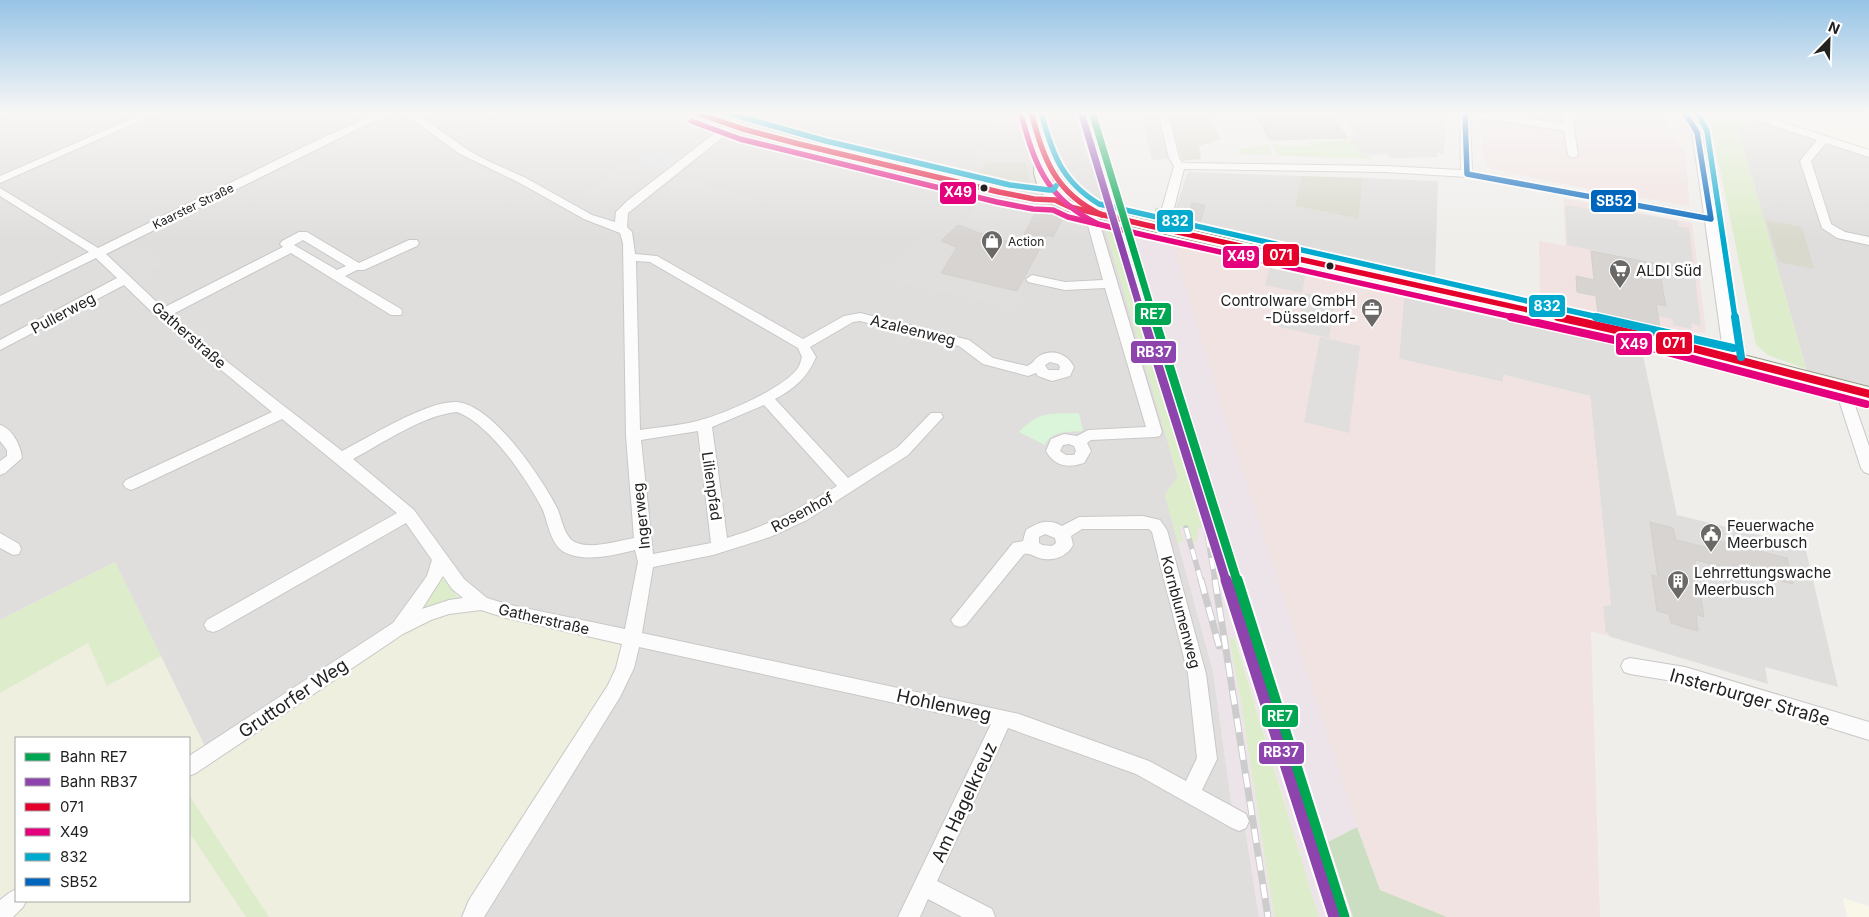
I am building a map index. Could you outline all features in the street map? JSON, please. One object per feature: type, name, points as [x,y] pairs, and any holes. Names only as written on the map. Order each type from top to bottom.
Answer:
[{"type":"main road","points":[[1043,156],[1041,165],[1043,180],[1070,207],[1330,268],[1648,337],[1869,394]]},
{"type":"main road","points":[[1043,156],[1060,196]]},
{"type":"street","points":[[0,180],[57,155]]},
{"type":"street","name":"Kaarster Straße","points":[[0,301],[296,155]]},
{"type":"street","points":[[469,155],[522,180],[588,217],[621,228],[622,212],[693,155]]},
{"type":"street","points":[[844,155],[1034,199],[1060,196]]},
{"type":"street","points":[[1167,212],[1179,166],[1173,155]]},
{"type":"street","points":[[1466,155],[1466,174]]},
{"type":"street","points":[[1700,155],[1731,358]]},
{"type":"street","points":[[1810,155],[1805,161],[1826,226],[1841,236],[1869,241]]},
{"type":"street","points":[[1179,166],[1385,169],[1466,174],[1711,218]]},
{"type":"street","points":[[999,192],[1021,193],[1032,191],[1043,180]]},
{"type":"street","name":"Gatherstraße","points":[[0,190],[98,253],[162,314],[408,514],[458,584],[481,603],[506,612],[632,638]]},
{"type":"street","points":[[1079,442],[1088,435],[1155,432],[1092,218],[1096,213]]},
{"type":"street","name":"Ingerweg","points":[[473,917],[476,908],[581,746],[614,691],[625,668],[632,638],[646,562],[642,542],[633,436],[630,257],[626,232],[621,228]]},
{"type":"street","points":[[396,312],[286,244],[303,235],[355,266],[360,267],[414,243]]},
{"type":"street","points":[[162,314],[291,248]]},
{"type":"street","points":[[630,257],[653,259],[803,345],[809,354],[806,366],[799,374],[767,399],[704,425],[633,436]]},
{"type":"street","points":[[337,275],[355,266]]},
{"type":"street","name":"Pullerweg","points":[[0,346],[125,279]]},
{"type":"street","points":[[1032,279],[1064,286],[1110,284]]},
{"type":"street","name":"Azaleenweg","points":[[803,345],[849,319],[860,317],[964,343],[988,361],[1028,371],[1038,367]]},
{"type":"street","points":[[1842,388],[1869,468]]},
{"type":"street","points":[[767,399],[847,487]]},
{"type":"street","points":[[341,458],[439,410],[457,406],[470,410],[490,426],[524,467],[551,510],[563,541],[569,548],[586,550],[642,542]]},
{"type":"street","points":[[131,484],[282,413]]},
{"type":"street","name":"Rosenhof","points":[[646,562],[720,546],[764,533],[801,516],[902,451],[936,417]]},
{"type":"street","name":"Lilienpfad","points":[[704,425],[720,546]]},
{"type":"street","points":[[0,430],[14,449],[15,458],[0,468]]},
{"type":"street","points":[[214,625],[408,514]]},
{"type":"street","name":"Kornblumenweg","points":[[960,620],[1019,548],[1033,546],[1044,553],[1056,553],[1065,545],[1062,534],[1079,523],[1143,522],[1154,524],[1159,530],[1197,674],[1200,693],[1207,759],[1190,793]]},
{"type":"street","points":[[0,539],[13,549]]},
{"type":"street","name":"Gruttorfer Weg","points":[[397,629],[434,579],[440,560]]},
{"type":"street","name":"Gruttorfer Weg","points":[[190,766],[397,629],[425,615],[449,607],[481,603]]},
{"type":"street","name":"Hohlenweg","points":[[632,638],[1003,718],[1142,767],[1239,821]]},
{"type":"street","name":"Insterburger Straße","points":[[1630,666],[1685,675],[1869,731]]},
{"type":"street","name":"Am Hagelkreuz","points":[[909,917],[1003,718]]},
{"type":"street","points":[[925,886],[984,917]]},
{"type":"street","points":[[0,914],[15,901]]},
{"type":"shaded area","points":[[0,155],[1087,155],[1090,163],[1095,163],[1108,210],[1104,224],[1178,477],[1165,495],[1213,671],[1226,763],[1245,827],[1259,917],[475,917],[482,602],[440,557],[396,628],[208,753],[115,562],[0,620]]},
{"type":"shaded area","points":[[648,155],[671,155],[685,159],[669,172],[638,163]]},
{"type":"shaded area","points":[[975,155],[1021,155],[1023,163],[985,163],[972,159]]},
{"type":"shaded area","points":[[1151,155],[1169,155],[1169,159],[1152,160]]},
{"type":"shaded area","points":[[1180,155],[1200,155],[1201,159],[1182,161]]},
{"type":"shaded area","points":[[1388,155],[1437,155],[1438,157],[1390,158]]},
{"type":"shaded area","points":[[1483,155],[1685,155],[1690,206],[1568,185],[1491,169],[1486,164]]},
{"type":"shaded area","points":[[1746,155],[1862,155],[1869,157],[1869,387],[1807,372]]},
{"type":"shaded area","points":[[632,161],[663,170],[620,203],[613,201],[607,205],[580,197],[626,162]]},
{"type":"shaded area","points":[[986,163],[1026,163],[1030,184],[1027,187],[1016,188],[975,178]]},
{"type":"shaded area","points":[[1188,172],[1301,176],[1295,206],[1359,219],[1363,178],[1438,181],[1435,279],[1170,223]]},
{"type":"shaded area","points":[[678,176],[754,198],[736,214],[659,191]]},
{"type":"shaded area","points":[[1301,176],[1363,178],[1359,219],[1295,206]]},
{"type":"shaded area","points":[[1563,198],[1692,223],[1706,330],[1704,333],[1671,329],[1669,331],[1540,304],[1539,241],[1566,246]]},
{"type":"shaded area","points":[[981,199],[1036,212],[1019,244],[972,233],[958,225],[967,219]]},
{"type":"shaded area","points":[[1565,205],[1596,210],[1596,206],[1678,221],[1678,226],[1689,228],[1701,326],[1691,323],[1692,329],[1673,325],[1673,319],[1658,316],[1656,304],[1666,305],[1663,286],[1653,284],[1658,264],[1567,245]]},
{"type":"shaded area","points":[[1766,220],[1802,227],[1814,269],[1779,262]]},
{"type":"shaded area","points":[[1113,226],[1171,240],[1217,391],[1357,827],[1328,842],[1353,917],[1319,917],[1236,639],[1229,637],[1241,702],[1274,917],[1259,917],[1245,827],[1233,817],[1213,671],[1165,495],[1178,477]]},
{"type":"shaded area","points":[[925,233],[957,247],[941,274],[1022,292],[1013,308],[879,277]]},
{"type":"shaded area","points":[[1171,240],[1404,295],[1399,359],[1503,382],[1503,375],[1590,396],[1611,605],[1603,606],[1605,630],[1611,637],[1591,631],[1600,917],[1447,917],[1380,890],[1357,827],[1217,391]]},
{"type":"shaded area","points":[[308,241],[343,262],[333,267],[298,246]]},
{"type":"shaded area","points":[[134,245],[163,266],[142,276],[113,254]]},
{"type":"shaded area","points":[[1270,265],[1306,273],[1302,293],[1265,285]]},
{"type":"shaded area","points":[[1305,293],[1336,300],[1329,338],[1279,327],[1282,316],[1299,319]]},
{"type":"shaded area","points":[[1404,295],[1642,351],[1677,515],[1805,546],[1838,687],[1765,667],[1768,684],[1611,637],[1605,631],[1603,606],[1611,605],[1590,396],[1504,375],[1503,382],[1399,359]]},
{"type":"shaded area","points":[[1320,337],[1360,346],[1349,433],[1304,422]]},
{"type":"shaded area","points":[[1843,898],[1869,906],[1869,917],[1847,917]]},
{"type":"green space","points":[[1368,155],[1372,160],[1359,158],[1279,156]]},
{"type":"green space","points":[[1717,155],[1746,155],[1806,369],[1768,355],[1756,345]]},
{"type":"green space","points":[[1104,224],[1113,226],[1202,527],[1198,528],[1197,541],[1191,542],[1186,526],[1180,527],[1183,542],[1178,543],[1165,495],[1178,477]]},
{"type":"green space","points":[[1079,413],[1083,431],[1056,434],[1045,445],[1019,432],[1033,420],[1046,415]]},
{"type":"green space","points":[[115,562],[161,656],[107,686],[88,643],[0,693],[0,620]]},
{"type":"green space","points":[[444,579],[460,600],[423,610],[439,580]]},
{"type":"green space","points":[[480,605],[630,639],[622,668],[471,917],[269,917],[190,797],[190,768],[426,616]]},
{"type":"green space","points":[[1229,637],[1235,639],[1319,917],[1274,917],[1241,702]]},
{"type":"green space","points":[[89,643],[107,686],[161,656],[208,753],[190,764],[190,737],[15,737],[15,897],[0,910],[0,693]]},
{"type":"green space","points":[[190,797],[269,917],[246,917],[190,833]]},
{"type":"green space","points":[[1357,827],[1380,890],[1447,917],[1353,917],[1328,842]]},
{"type":"green space","points":[[190,833],[246,917],[0,917],[17,902],[190,902]]},
{"type":"building","points":[[1192,203],[1205,205],[1198,229],[1154,219],[1156,208],[1160,209],[1159,213],[1166,217],[1175,212],[1188,215]]},
{"type":"building","name":"Action","points":[[1036,212],[1062,220],[1053,237],[1047,235],[1017,291],[941,273],[957,247],[941,241],[958,225],[993,238],[1019,244]]},
{"type":"building","name":"ALDI Süd","points":[[1591,251],[1658,264],[1666,306],[1656,304],[1660,327],[1598,314],[1596,296],[1577,292],[1576,276],[1594,280]]},
{"type":"building","name":"Feuerwache Meerbusch","points":[[1650,522],[1673,528],[1676,540],[1709,548],[1707,538],[1787,558],[1793,584],[1695,560],[1704,617],[1696,614],[1698,631],[1671,623],[1669,614],[1657,611],[1652,575],[1658,577]]},
{"type":"railway","points":[[1193,472],[1206,526],[1215,581]]},
{"type":"railway","points":[[1186,528],[1201,581]]},
{"type":"railway","points":[[1201,580],[1219,646]]},
{"type":"railway","points":[[1215,580],[1268,917]]},
{"type":"rail line","name":"RB37","points":[[1094,155],[1163,383],[1334,917]]},
{"type":"rail line","name":"RE7","points":[[1105,155],[1173,380],[1344,917]]},
{"type":"transit line","name":"X49","points":[[800,155],[997,202],[1033,209],[1053,210],[1068,217],[1144,235],[1655,349],[1866,404]]},
{"type":"transit line","name":"071","points":[[844,155],[999,192],[1034,199],[1055,200],[1070,207],[1146,225],[1657,339],[1869,394]]},
{"type":"transit line","name":"832","points":[[884,155],[1010,185],[1049,190],[1053,190],[1056,186]]},
{"type":"transit line","name":"X49","points":[[1033,155],[1055,194],[1081,216],[1098,224]]},
{"type":"transit line","name":"071","points":[[1044,155],[1053,174],[1062,187],[1073,198],[1102,215]]},
{"type":"transit line","name":"832","points":[[1054,155],[1066,177],[1075,187],[1099,204],[1733,348]]},
{"type":"transit line","name":"SB52","points":[[1466,155],[1467,174],[1711,219],[1701,155]]},
{"type":"transit line","name":"832","points":[[1711,155],[1741,357]]},
{"type":"place","name":"Action","points":[[992,260]]},
{"type":"place","name":"ALDI Süd","points":[[1620,289]]},
{"type":"place","name":"Controlware GmbH -Düsseldorf-","points":[[1372,328]]},
{"type":"place","name":"Feuerwache Meerbusch","points":[[1711,553]]},
{"type":"place","name":"Lehrrettungswache Meerbusch","points":[[1678,600]]}]
